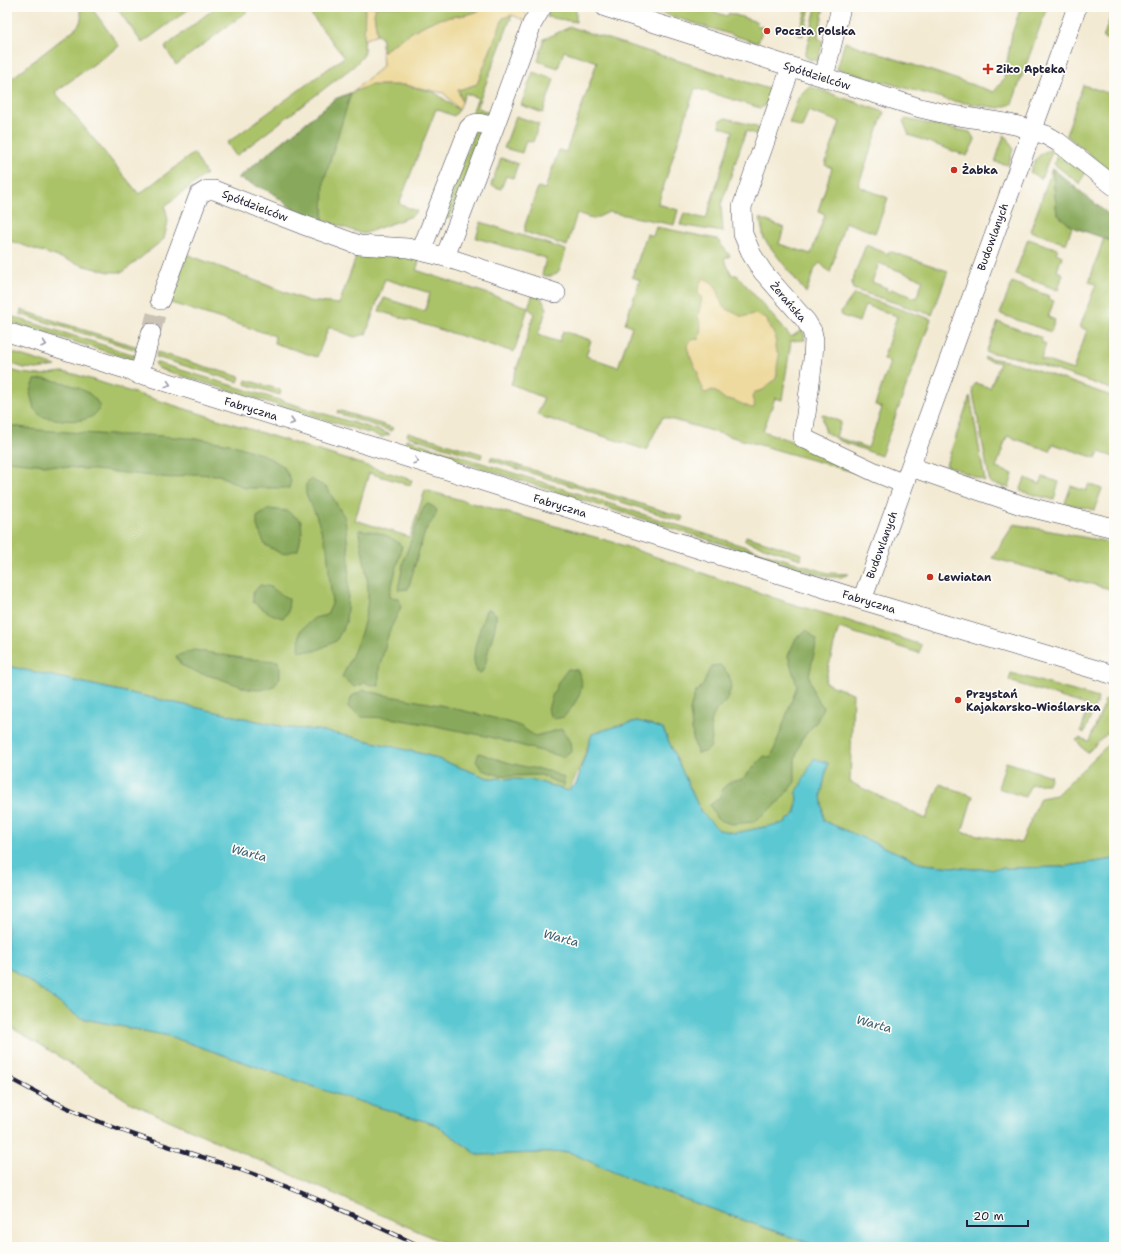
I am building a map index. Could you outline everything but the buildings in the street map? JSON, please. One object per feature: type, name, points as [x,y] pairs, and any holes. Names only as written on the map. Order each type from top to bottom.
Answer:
[{"type":"street","points":[[445,257],[532,24],[542,7]]},
{"type":"street","name":"Spółdzielców","points":[[605,7],[920,108],[946,114],[1005,123],[1032,130],[1046,135],[1058,142],[1114,186]]},
{"type":"street","points":[[824,78],[841,7]]},
{"type":"street","name":"Budowlanych","points":[[862,600],[1076,7]]},
{"type":"street","name":"Żerańska","points":[[791,67],[742,208],[743,234],[752,255],[763,272],[812,331],[814,340],[813,359],[803,438],[877,473],[908,475]]},
{"type":"street","points":[[421,251],[470,127],[472,124],[478,123],[494,128]]},
{"type":"street","name":"Spółdzielców","points":[[160,300],[199,195],[207,190],[214,190],[359,245],[408,248],[421,251],[445,257],[556,293]]},
{"type":"street","name":"Fabryczna","points":[[7,332],[139,375],[862,600],[1114,675]]},
{"type":"street","points":[[139,375],[151,333]]},
{"type":"street","points":[[908,475],[1114,528]]},
{"type":"green space","points":[[78,7],[91,7],[119,46],[55,92],[139,194],[194,153],[206,174],[165,206],[168,221],[164,239],[123,272],[110,272],[88,267],[7,240],[7,82],[77,27],[81,17],[81,12]]},
{"type":"green space","points":[[116,7],[192,7],[142,43]]},
{"type":"green space","points":[[216,7],[253,7],[176,65],[165,47]]},
{"type":"green space","points":[[305,7],[365,7],[364,55],[354,66],[236,156],[227,143],[344,57]]},
{"type":"green space","points":[[376,7],[485,7],[479,11],[466,15],[440,19],[420,27],[382,52],[382,37],[377,34],[374,14]]},
{"type":"green space","points":[[552,7],[576,8],[576,22],[547,17]]},
{"type":"green space","points":[[642,7],[706,7],[706,9],[727,16],[729,13],[757,22],[756,25],[763,27],[758,43]]},
{"type":"green space","points":[[807,7],[810,7],[803,36],[798,35]]},
{"type":"green space","points":[[816,7],[824,7],[818,38],[823,41],[818,61],[809,59],[805,56]]},
{"type":"green space","points":[[1021,7],[1047,7],[1012,104],[999,108],[952,101],[837,69],[845,42],[994,92],[1004,79],[1012,33]]},
{"type":"green space","points":[[1114,7],[1114,42],[1103,38]]},
{"type":"green space","points":[[512,15],[477,107],[489,113],[486,117],[474,113],[473,110],[478,98],[465,93],[462,102],[458,90],[477,84],[503,18]]},
{"type":"green space","points":[[570,27],[772,90],[767,103],[760,108],[695,88],[658,204],[678,210],[674,225],[609,212],[594,219],[577,213],[567,246],[525,232],[525,225],[538,187],[545,189],[559,150],[566,152],[597,62],[564,51],[558,68],[538,61],[544,39]]},
{"type":"green space","points":[[533,72],[554,79],[543,113],[521,105]]},
{"type":"green space","points":[[370,85],[405,85],[434,92],[459,110],[454,116],[436,109],[399,204],[417,211],[412,216],[363,234],[294,210],[271,192],[238,178],[335,99]]},
{"type":"green space","points":[[1083,85],[1114,95],[1114,175],[1066,135]]},
{"type":"green space","points":[[809,86],[884,112],[858,186],[888,198],[875,233],[845,222],[830,273],[820,263],[815,268],[806,293],[764,239],[760,218],[784,228],[779,244],[811,254],[825,214],[818,211],[832,168],[825,165],[840,122],[808,111],[802,128],[789,123],[799,96]]},
{"type":"green space","points":[[351,93],[324,181],[323,220],[294,210],[271,192],[238,178],[335,99]]},
{"type":"green space","points":[[516,116],[539,124],[533,142],[526,140],[522,153],[504,148]]},
{"type":"green space","points":[[726,118],[756,126],[760,131],[759,135],[746,131],[721,205],[723,232],[680,225],[684,213],[706,219],[733,131],[719,126],[721,120]]},
{"type":"green space","points":[[905,119],[970,132],[975,140],[967,156],[909,135],[903,121]]},
{"type":"green space","points":[[474,132],[482,132],[482,135],[450,217],[446,219],[444,217]]},
{"type":"green space","points":[[1004,135],[1008,138],[1013,149],[1008,165],[995,162]]},
{"type":"green space","points":[[1053,149],[1041,179],[1030,172],[1040,155]]},
{"type":"green space","points":[[1059,150],[1086,170],[1080,184],[1054,164]]},
{"type":"green space","points":[[501,158],[518,164],[513,178],[506,176],[501,189],[491,185]]},
{"type":"green space","points":[[1052,168],[1057,214],[1072,227],[1066,244],[1030,231]]},
{"type":"green space","points":[[1052,168],[1114,219],[1114,243],[1072,227],[1057,214]]},
{"type":"green space","points":[[481,222],[566,250],[559,270],[553,276],[542,275],[546,258],[476,238]]},
{"type":"green space","points":[[656,227],[717,239],[730,256],[724,259],[732,275],[737,275],[791,337],[802,330],[805,340],[791,341],[782,400],[775,398],[763,431],[794,442],[874,478],[663,417],[646,450],[537,415],[544,398],[511,384],[525,345],[534,313],[528,308],[514,352],[379,311],[384,298],[425,311],[430,293],[385,279],[366,334],[354,337],[329,327],[317,357],[274,343],[275,336],[168,302],[187,255],[308,301],[339,304],[358,252],[421,256],[416,270],[528,307],[533,294],[541,298],[547,308],[538,335],[559,342],[563,331],[591,340],[586,356],[618,367],[632,326],[625,323],[640,280],[632,277],[647,234],[653,236]]},
{"type":"green space","points":[[1104,238],[1114,243],[1114,390],[1020,358],[986,352],[998,322],[1042,338],[1041,342],[1046,344],[1041,359],[1073,370],[1087,330],[1080,327],[1096,284],[1089,282]]},
{"type":"green space","points":[[1028,239],[1058,249],[1056,253],[1062,256],[1057,271],[1063,274],[1058,290],[1015,274]]},
{"type":"green space","points":[[866,245],[888,254],[889,251],[948,271],[932,315],[853,289],[852,281]],"holes":[[[879,263],[923,280],[916,298],[891,289],[889,292],[886,290],[887,288],[872,282]]]},
{"type":"green space","points":[[1012,282],[1049,296],[1048,299],[1054,301],[1048,317],[1055,320],[1051,332],[1000,314]]},
{"type":"green space","points":[[854,294],[931,319],[881,456],[840,441],[825,432],[822,414],[841,422],[836,437],[868,448],[882,408],[875,405],[890,362],[883,359],[897,316],[865,305],[859,322],[842,316],[841,312]]},
{"type":"green space","points":[[21,310],[141,348],[140,351],[20,314]]},
{"type":"green space","points":[[7,315],[138,356],[134,360],[7,321]]},
{"type":"green space","points":[[7,351],[56,366],[37,369],[24,368],[7,362]]},
{"type":"green space","points":[[157,352],[240,377],[238,382],[156,357]]},
{"type":"green space","points":[[985,357],[1017,363],[1114,397],[1114,457],[1099,452],[1096,458],[1053,444],[1050,451],[1007,436],[996,468],[1013,474],[1009,488],[990,483],[972,388],[976,383],[990,388],[1000,363],[984,359]]},
{"type":"green space","points":[[155,362],[390,434],[382,437],[160,369],[157,367]]},
{"type":"green space","points":[[7,369],[21,373],[40,375],[62,372],[74,374],[412,480],[410,485],[369,473],[355,520],[410,537],[425,490],[613,542],[789,603],[921,645],[919,653],[839,628],[825,682],[853,693],[850,782],[926,819],[940,784],[973,796],[962,832],[1021,843],[1040,798],[1056,795],[1114,739],[1114,859],[1061,867],[974,869],[923,864],[824,821],[821,795],[828,763],[797,792],[796,813],[784,823],[735,833],[719,830],[701,812],[663,729],[638,721],[592,734],[582,763],[569,791],[533,780],[488,778],[427,755],[352,737],[317,730],[289,728],[7,666]]},
{"type":"green space","points":[[45,379],[64,383],[85,391],[95,399],[100,407],[94,415],[82,420],[76,421],[42,417],[34,409],[30,393],[35,380]]},
{"type":"green space","points":[[246,380],[281,390],[280,395],[245,384]]},
{"type":"green space","points":[[970,396],[985,481],[946,465]]},
{"type":"green space","points":[[338,410],[393,428],[391,431],[337,413]]},
{"type":"green space","points":[[7,425],[38,430],[200,439],[231,444],[264,455],[283,466],[291,480],[289,488],[245,488],[219,475],[189,474],[172,478],[7,461]]},
{"type":"green space","points":[[408,432],[482,454],[481,458],[407,436]]},
{"type":"green space","points":[[406,439],[828,573],[849,574],[841,577],[827,577],[411,446],[406,442]]},
{"type":"green space","points":[[491,457],[683,517],[681,521],[490,460]]},
{"type":"green space","points":[[1043,477],[1059,482],[1054,500],[1020,491],[1025,478],[1040,484]]},
{"type":"green space","points":[[311,479],[327,488],[345,518],[349,560],[348,595],[346,623],[336,641],[315,651],[299,651],[300,631],[314,618],[327,615],[332,604],[327,548],[316,515],[306,494],[306,484]]},
{"type":"green space","points":[[1089,484],[1102,489],[1094,510],[1065,503],[1071,486],[1086,491]]},
{"type":"green space","points":[[428,504],[437,510],[434,519],[425,532],[408,589],[398,590],[404,559],[424,506]]},
{"type":"green space","points":[[269,509],[287,511],[301,521],[302,533],[298,550],[282,554],[265,545],[257,526],[257,517]]},
{"type":"green space","points":[[1014,524],[1114,543],[1114,590],[992,558]]},
{"type":"green space","points":[[359,530],[382,534],[402,546],[389,597],[399,598],[401,607],[389,632],[379,669],[379,686],[368,684],[364,681],[363,684],[354,687],[342,677],[352,656],[364,623],[368,601],[368,589]]},
{"type":"green space","points":[[746,536],[802,554],[801,559],[745,541]]},
{"type":"green space","points":[[260,585],[271,587],[289,599],[288,612],[283,618],[267,612],[253,602],[253,593]]},
{"type":"green space","points":[[486,610],[491,610],[496,614],[496,618],[485,664],[481,673],[477,672],[474,663],[474,655],[478,635]]},
{"type":"green space","points":[[807,630],[817,640],[809,676],[814,694],[823,707],[817,721],[801,740],[795,760],[795,782],[777,804],[754,822],[731,824],[717,819],[710,805],[719,798],[724,787],[732,781],[742,780],[764,756],[771,758],[797,686],[788,656],[796,638]]},
{"type":"green space","points":[[194,650],[247,659],[278,661],[280,678],[274,686],[262,690],[248,689],[199,673],[181,665],[176,656]]},
{"type":"green space","points":[[720,665],[729,675],[731,688],[726,701],[717,709],[710,722],[712,739],[710,748],[705,752],[697,753],[693,738],[690,710],[695,693],[703,685],[711,666]]},
{"type":"green space","points":[[568,669],[577,670],[582,682],[581,688],[576,701],[564,717],[554,719],[550,716],[548,709],[559,681]]},
{"type":"green space","points":[[1011,673],[1098,698],[1084,733],[1081,731],[1089,706],[1009,681]]},
{"type":"green space","points":[[364,690],[440,705],[498,719],[520,726],[535,736],[562,729],[570,742],[571,751],[563,757],[490,737],[431,725],[389,718],[362,717],[348,707],[352,696]]},
{"type":"green space","points":[[1105,700],[1114,702],[1114,727],[1087,753],[1076,740],[1079,738],[1089,741]]},
{"type":"green space","points":[[479,753],[495,759],[554,773],[564,778],[564,786],[541,775],[498,775],[482,770],[476,761]]},
{"type":"green space","points":[[1006,762],[1051,776],[1048,784],[1031,784],[1025,797],[998,788]]},
{"type":"green space","points":[[7,967],[12,969],[80,1018],[169,1036],[329,1092],[437,1125],[478,1155],[569,1152],[631,1180],[819,1247],[453,1247],[131,1103],[7,1025]]},
{"type":"sand","points":[[365,7],[376,7],[374,14],[377,34],[364,40]]},
{"type":"sand","points":[[485,7],[521,7],[527,15],[526,21],[512,15],[503,18],[477,84],[458,90],[462,102],[459,110],[444,93],[405,85],[370,85],[351,93],[383,66],[382,52],[407,35],[434,21],[466,15],[479,11]]},
{"type":"sand","points":[[703,278],[715,286],[719,293],[723,307],[742,317],[754,314],[766,318],[776,337],[775,348],[779,355],[777,375],[775,380],[764,389],[755,392],[752,397],[755,407],[751,408],[733,400],[726,400],[712,390],[706,393],[702,391],[703,388],[698,380],[698,373],[687,346],[691,340],[699,339],[701,326],[698,317],[702,297],[698,292],[699,285]]},
{"type":"water","name":"Warta","points":[[7,666],[289,728],[317,730],[352,737],[427,755],[488,778],[533,780],[568,791],[576,784],[592,734],[638,721],[663,729],[701,812],[719,830],[735,833],[784,823],[796,813],[797,792],[814,758],[828,763],[821,795],[824,821],[923,864],[974,869],[1061,867],[1114,859],[1114,1247],[819,1247],[631,1180],[569,1152],[478,1155],[437,1125],[329,1092],[169,1036],[80,1018],[12,969],[7,967]]},
{"type":"tunnel","points":[[151,333],[160,300]]},
{"type":"railway","points":[[7,1077],[92,1119],[143,1138],[239,1169],[300,1192],[422,1247]]},
{"type":"place","name":"Poczta Polska","points":[[767,31]]},
{"type":"place","name":"Ziko Apteka","points":[[988,69]]},
{"type":"place","name":"Żabka","points":[[954,170]]},
{"type":"place","name":"Lewiatan","points":[[930,577]]},
{"type":"place","name":"Przystań Kajakarsko-Wioślarska","points":[[958,700]]}]
